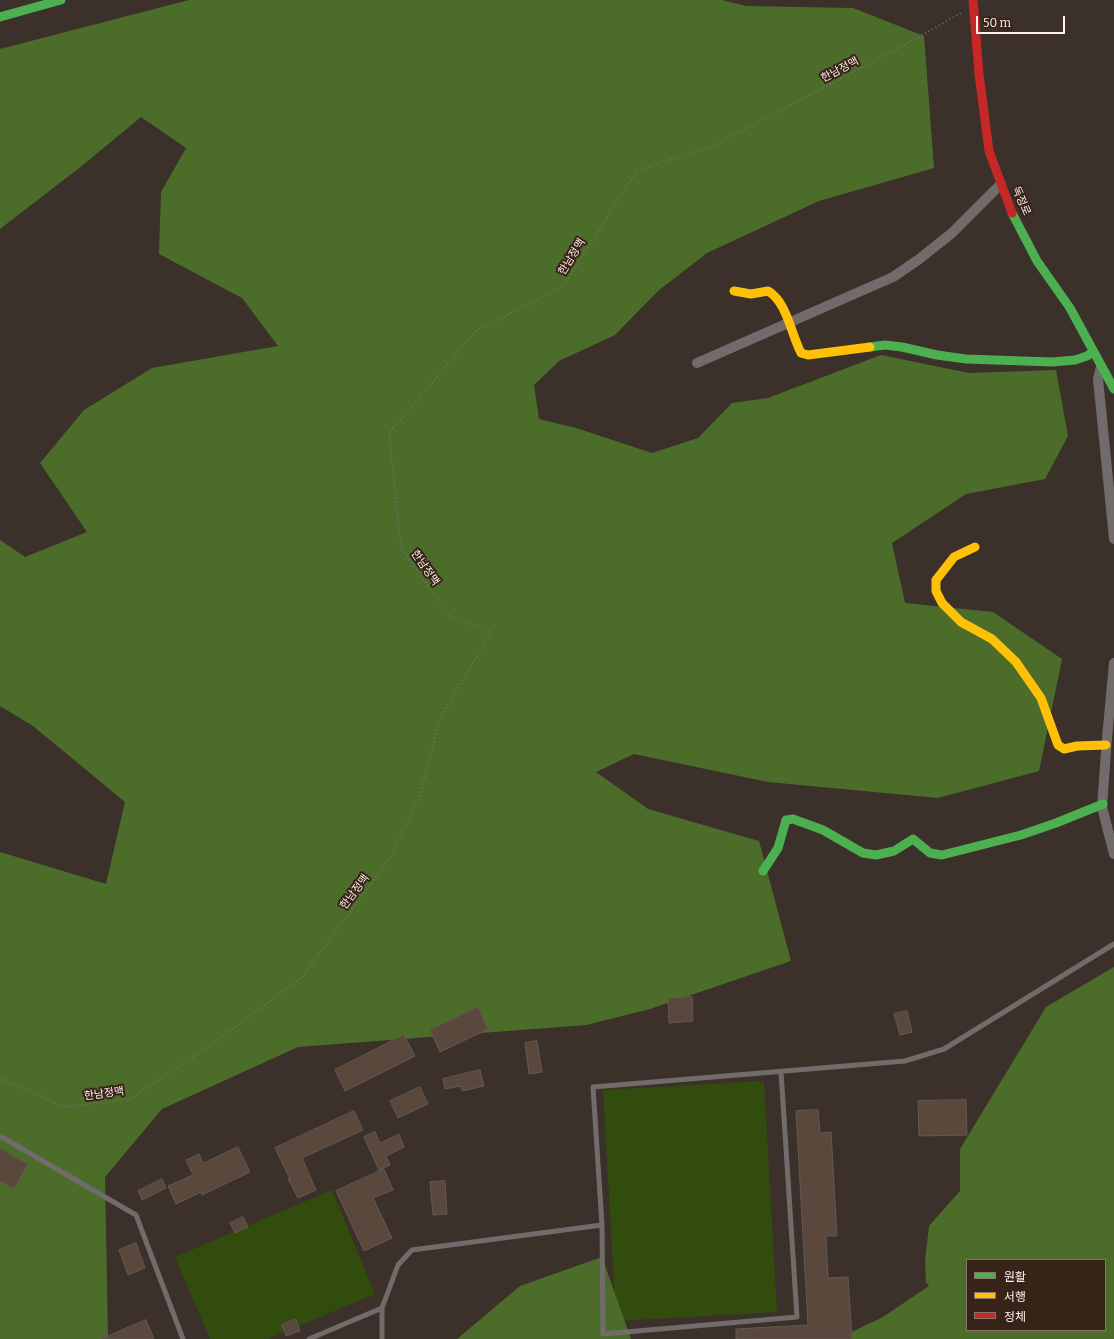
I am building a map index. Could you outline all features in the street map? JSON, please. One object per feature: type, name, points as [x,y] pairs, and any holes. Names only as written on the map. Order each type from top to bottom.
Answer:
[{"type":"street","points":[[0,17],[61,0]]},
{"type":"street","name":"독정로","points":[[973,3],[978,74],[989,151],[1001,184],[1011,211],[1037,261],[1070,308],[1093,352],[1105,366],[1114,389]]},
{"type":"street","points":[[697,363],[899,273],[952,233],[1001,184]]},
{"type":"street","points":[[734,291],[750,295],[766,291],[773,294],[780,304],[789,323],[797,347],[801,353],[808,355],[885,345],[966,359],[1052,362],[1075,360],[1087,356],[1093,352]]},
{"type":"street","points":[[1105,366],[1098,379],[1114,539]]},
{"type":"street","points":[[975,547],[954,557],[936,580],[936,591],[942,604],[961,622],[992,639],[1016,662],[1040,698],[1058,746],[1064,749],[1077,746],[1106,745]]},
{"type":"street","points":[[1114,663],[1102,807],[1114,854]]},
{"type":"street","points":[[763,871],[778,850],[786,820],[793,819],[823,830],[863,853],[876,855],[894,851],[910,840],[914,839],[930,853],[942,855],[1021,835],[1103,804]]},
{"type":"lane","points":[[781,1072],[797,1317],[603,1334],[602,1225],[593,1087],[905,1061],[944,1049],[1114,944]]},
{"type":"lane","points":[[0,1136],[136,1215],[183,1339]]},
{"type":"lane","points":[[382,1339],[382,1308],[398,1265],[412,1250],[602,1225]]},
{"type":"lane","points":[[309,1339],[382,1308]]},
{"type":"path","name":"한남정맥","points":[[0,1078],[65,1107],[130,1099],[208,1047],[302,976],[393,854],[419,797],[441,716],[492,632],[450,617],[401,548],[389,433],[476,331],[563,287],[637,170],[713,146],[910,42],[973,3]]},
{"type":"green space","points":[[189,0],[722,0],[746,6],[853,8],[924,36],[934,168],[819,201],[707,253],[658,291],[615,335],[559,361],[534,385],[539,419],[576,428],[652,453],[698,438],[732,403],[768,398],[881,355],[969,373],[1056,370],[1068,436],[1045,479],[966,494],[892,543],[905,603],[993,612],[1062,659],[1039,771],[938,798],[768,782],[634,754],[596,772],[648,809],[759,841],[791,961],[650,1009],[586,1025],[298,1047],[162,1109],[105,1177],[108,1339],[0,1339],[0,852],[106,884],[125,802],[33,726],[0,706],[0,540],[25,557],[87,532],[40,463],[84,410],[152,368],[278,346],[242,298],[159,254],[161,192],[186,148],[141,117],[83,165],[0,229],[0,49]]},
{"type":"green space","points":[[1114,967],[1114,1339],[837,1339],[883,1317],[929,1286],[926,1282],[925,1261],[929,1226],[960,1191],[960,1149],[1046,1007]]},
{"type":"green space","points":[[764,1081],[777,1312],[616,1321],[603,1090]]},
{"type":"green space","points":[[332,1190],[375,1294],[268,1339],[210,1339],[175,1257]]},
{"type":"green space","points":[[602,1257],[631,1339],[457,1339],[520,1286]]},
{"type":"building","points":[[692,997],[693,1021],[669,1023],[668,998]]},
{"type":"building","points":[[478,1007],[488,1029],[440,1052],[430,1030]]},
{"type":"building","points":[[907,1011],[912,1032],[900,1035],[894,1014]]},
{"type":"building","points":[[404,1035],[415,1056],[345,1091],[335,1070]]},
{"type":"building","points":[[537,1041],[542,1072],[529,1074],[525,1043]]},
{"type":"building","points":[[480,1070],[484,1086],[462,1091],[461,1086],[445,1089],[443,1079]]},
{"type":"building","points":[[420,1087],[428,1104],[398,1118],[390,1101]]},
{"type":"building","points":[[966,1100],[967,1135],[919,1136],[918,1101]]},
{"type":"building","points":[[818,1110],[820,1133],[831,1132],[837,1236],[826,1236],[828,1278],[848,1277],[852,1339],[736,1339],[736,1329],[808,1325],[796,1111]]},
{"type":"building","points":[[354,1111],[363,1130],[302,1158],[316,1190],[298,1198],[275,1148]]},
{"type":"building","points":[[375,1132],[380,1143],[399,1134],[404,1147],[386,1156],[390,1165],[379,1170],[364,1137]]},
{"type":"building","points":[[238,1147],[250,1172],[202,1195],[201,1192],[176,1204],[168,1186],[193,1175],[186,1160],[199,1154],[203,1163]]},
{"type":"building","points":[[0,1148],[28,1164],[14,1189],[0,1181]]},
{"type":"building","points":[[384,1169],[393,1190],[373,1198],[392,1238],[364,1251],[336,1191]]},
{"type":"building","points":[[162,1179],[166,1188],[142,1200],[138,1191]]},
{"type":"building","points":[[445,1181],[447,1214],[433,1215],[430,1182]]},
{"type":"building","points":[[243,1217],[248,1227],[235,1233],[230,1223]]},
{"type":"building","points":[[136,1243],[145,1268],[128,1275],[119,1250]]},
{"type":"building","points":[[296,1319],[300,1331],[286,1336],[282,1325]]},
{"type":"building","points":[[146,1320],[154,1339],[101,1339]]},
{"type":"traffic: fast","points":[[0,17],[61,0]]},
{"type":"traffic: fast","points":[[1012,213],[1037,261],[1070,308],[1114,389]]},
{"type":"traffic: fast","points":[[870,347],[885,345],[902,347],[937,355],[966,359],[1052,362],[1075,360],[1087,356],[1093,352]]},
{"type":"traffic: fast","points":[[763,871],[778,848],[786,820],[793,819],[823,830],[863,853],[876,855],[894,851],[913,839],[930,853],[942,855],[1021,835],[1103,804]]},
{"type":"traffic: slow","points":[[734,291],[751,294],[768,291],[774,296],[784,310],[801,353],[808,355],[870,347]]},
{"type":"traffic: slow","points":[[975,547],[954,557],[936,580],[936,591],[942,603],[961,622],[992,639],[1016,662],[1041,698],[1058,745],[1064,749],[1077,746],[1106,745]]},
{"type":"traffic: jam","points":[[973,0],[979,74],[989,151],[1012,213]]}]
